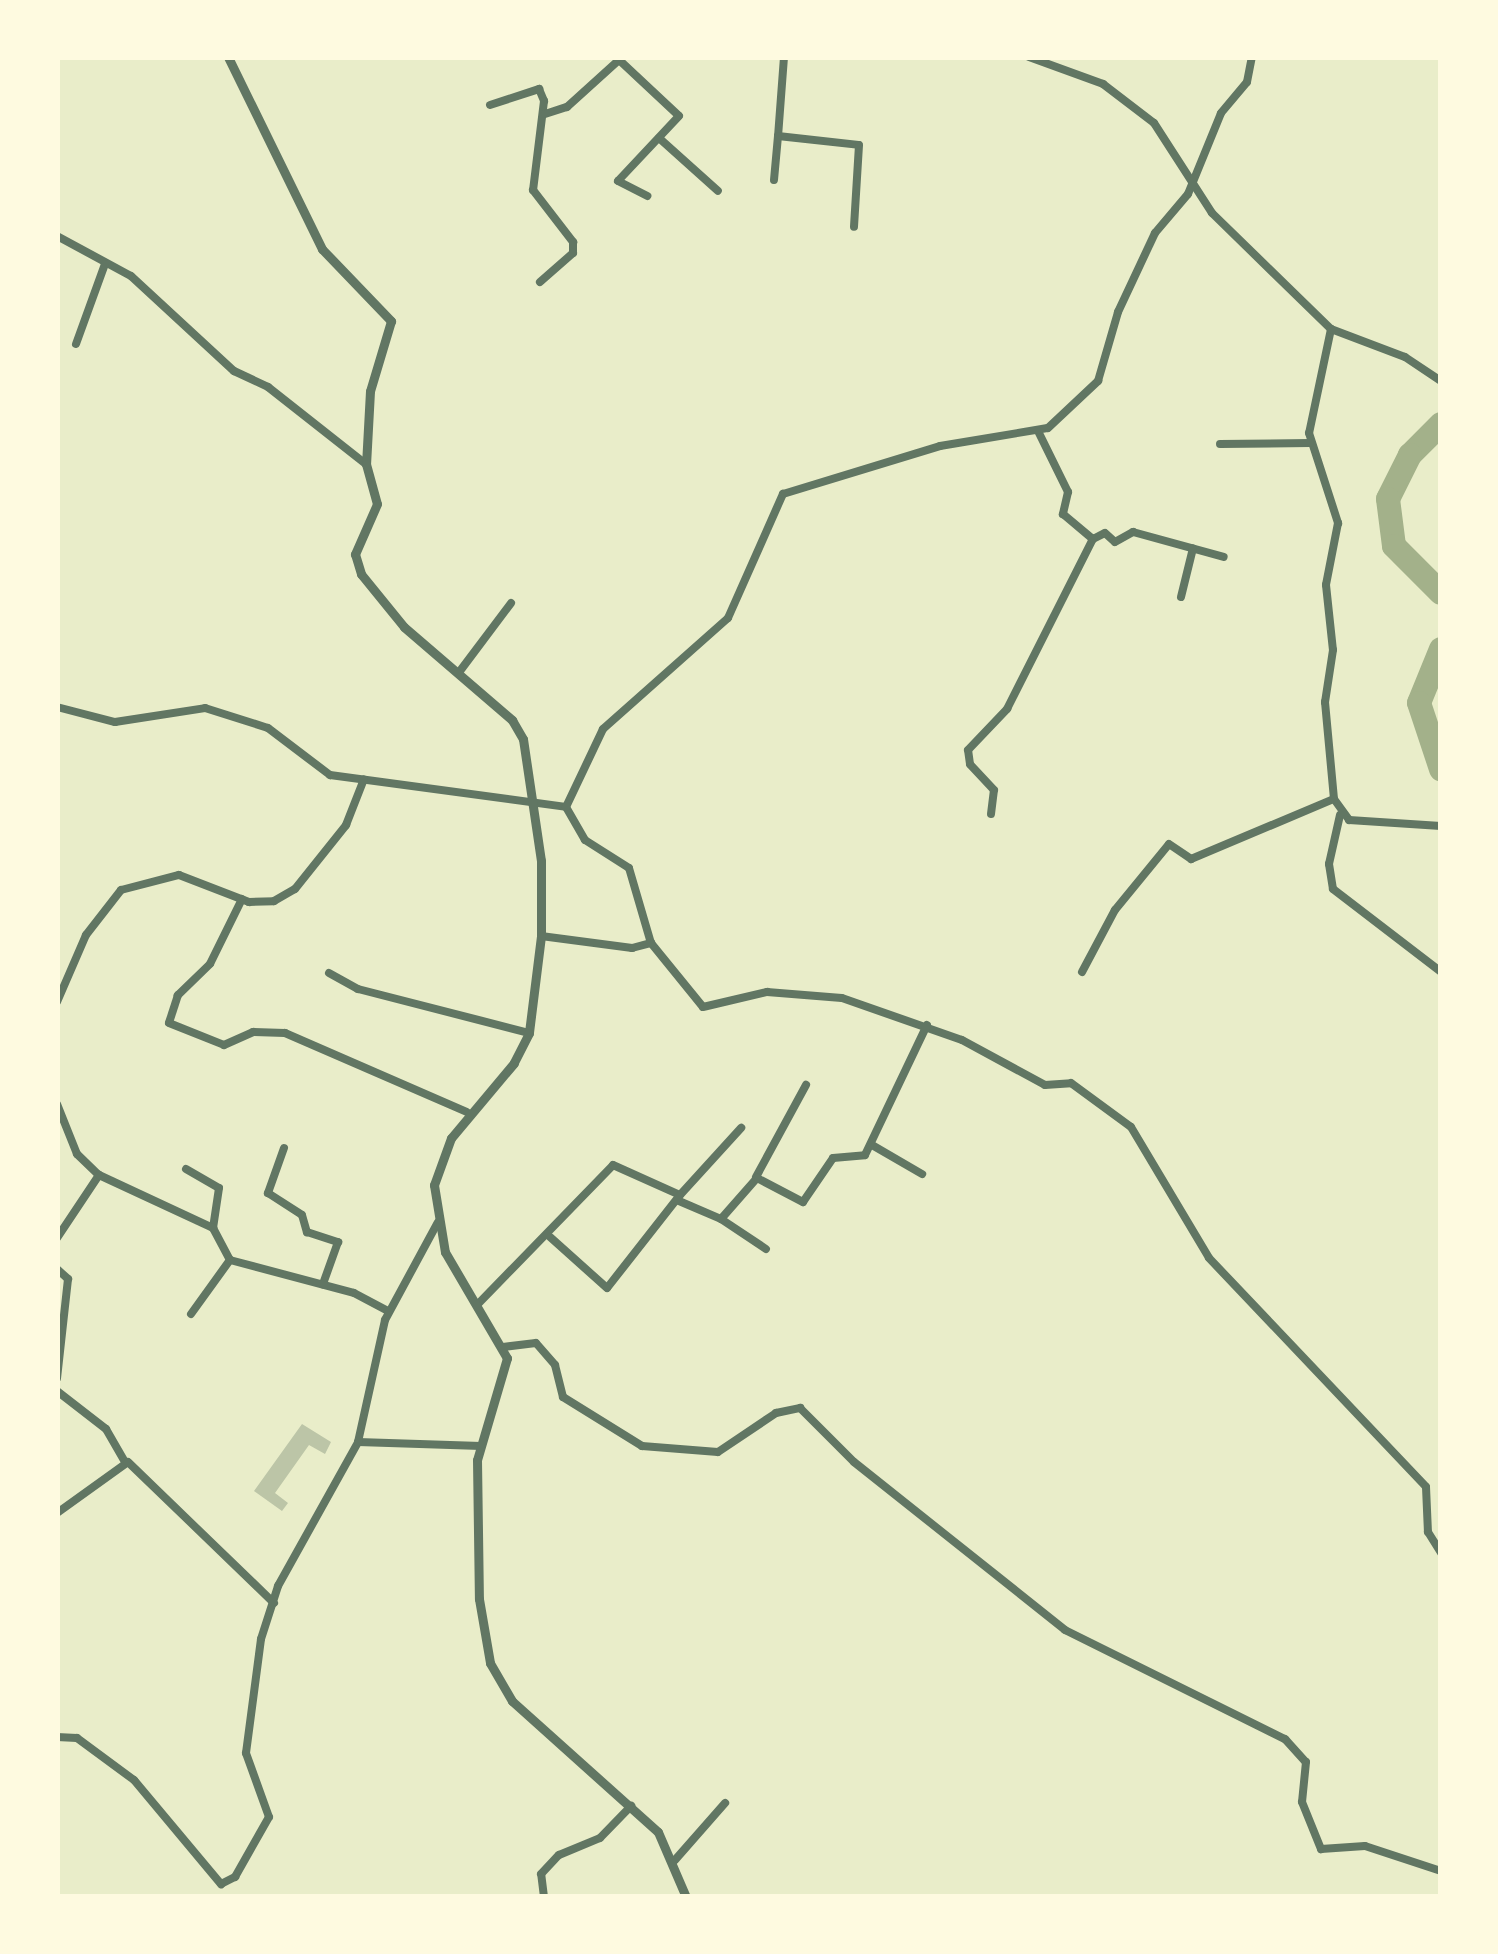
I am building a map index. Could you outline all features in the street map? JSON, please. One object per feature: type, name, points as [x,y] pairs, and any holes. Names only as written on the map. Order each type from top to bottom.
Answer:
[{"type":"street","points":[[228,57],[322,249],[391,321],[370,391],[366,464],[377,504],[355,554],[361,574],[404,627],[460,671],[520,730],[533,801],[542,936],[529,1033],[504,1076],[467,1112],[436,1172],[438,1222],[445,1252],[503,1347],[508,1372],[482,1446],[479,1599],[495,1678],[631,1806],[675,1860],[686,1897]]},
{"type":"street","points":[[774,179],[784,57]]},
{"type":"street","points":[[1030,57],[1120,93],[1175,146],[1212,213],[1331,329],[1406,357],[1441,381]]},
{"type":"street","points":[[566,807],[603,729],[728,619],[783,494],[940,446],[1038,431],[1104,372],[1118,311],[1191,179],[1221,113],[1247,82],[1252,57]]},
{"type":"street","points":[[545,113],[567,107],[617,58],[679,116],[618,182],[647,196]]},
{"type":"street","points":[[490,105],[539,89],[545,113],[532,190],[573,242],[573,253],[541,281]]},
{"type":"street","points":[[778,136],[859,145],[854,227]]},
{"type":"street","points":[[658,138],[718,190]]},
{"type":"street","points":[[57,236],[131,276],[234,371],[268,387],[366,464]]},
{"type":"street","points":[[76,344],[105,264]]},
{"type":"street","points":[[1331,329],[1310,443],[1337,523],[1326,585],[1333,650],[1324,702],[1334,800],[1340,815],[1329,864],[1333,889],[1441,972]]},
{"type":"street","points":[[1038,431],[1068,492],[1063,514],[1094,539]]},
{"type":"street","points":[[1220,444],[1310,443]]},
{"type":"street","points":[[991,814],[994,790],[970,764],[968,750],[1007,709],[1094,539],[1105,533],[1115,542],[1132,532],[1224,557]]},
{"type":"street","points":[[1181,597],[1192,548]]},
{"type":"street","points":[[460,671],[511,603]]},
{"type":"street","points":[[57,707],[115,722],[183,706],[216,710],[268,728],[330,775],[566,807],[585,840],[628,868],[651,943],[703,1007],[767,992],[824,994],[928,1025],[1045,1085],[1070,1083],[1148,1145],[1173,1208],[1234,1282],[1420,1480],[1428,1532],[1441,1553]]},
{"type":"street","points":[[57,1002],[86,935],[122,890],[179,875],[242,899],[267,903],[295,889],[346,825],[364,779]]},
{"type":"street","points":[[1082,972],[1114,910],[1169,844],[1191,859],[1334,800]]},
{"type":"street","points":[[1340,815],[1382,826],[1441,826]]},
{"type":"street","points":[[242,899],[210,964],[178,995],[169,1023],[224,1045],[246,1033],[285,1033],[467,1112]]},
{"type":"street","points":[[542,936],[632,948],[651,943]]},
{"type":"street","points":[[329,973],[358,989],[529,1033]]},
{"type":"street","points":[[755,1178],[802,1202],[832,1158],[860,1159],[872,1145],[928,1025]]},
{"type":"street","points":[[721,1219],[755,1178],[806,1085]]},
{"type":"street","points":[[57,1104],[77,1154],[99,1174],[213,1228]]},
{"type":"street","points":[[550,1238],[607,1288],[741,1128]]},
{"type":"street","points":[[872,1145],[922,1174]]},
{"type":"street","points":[[284,1148],[268,1192],[302,1215],[307,1232],[338,1242],[323,1284]]},
{"type":"street","points":[[477,1305],[550,1238],[615,1165],[721,1219],[766,1249]]},
{"type":"street","points":[[186,1169],[219,1188],[213,1228],[230,1260],[323,1284],[388,1311]]},
{"type":"street","points":[[57,1238],[99,1174]]},
{"type":"street","points":[[57,1737],[77,1738],[134,1780],[229,1885],[269,1817],[246,1754],[274,1603],[358,1442],[388,1311],[438,1222]]},
{"type":"street","points":[[191,1315],[230,1260]]},
{"type":"street","points":[[57,1269],[68,1279],[57,1378]]},
{"type":"street","points":[[503,1347],[536,1343],[555,1365],[563,1397],[658,1449],[718,1452],[776,1413],[800,1408],[854,1462],[1073,1636],[1285,1739],[1306,1762],[1302,1802],[1321,1849],[1365,1846],[1441,1871]]},
{"type":"street","points":[[57,1391],[120,1444],[124,1460],[274,1603]]},
{"type":"street","points":[[358,1442],[482,1446]]},
{"type":"street","points":[[57,1513],[124,1460]]},
{"type":"street","points":[[675,1860],[725,1803]]},
{"type":"street","points":[[544,1897],[542,1874],[559,1856],[600,1838],[631,1806]]},
{"type":"building","points":[[302,1424],[331,1442],[325,1454],[309,1445],[275,1493],[288,1503],[282,1511],[254,1491]]},
{"type":"waterway","points":[[1441,424],[1410,455],[1388,499],[1394,546],[1441,593]]},
{"type":"waterway","points":[[1441,649],[1419,703],[1441,769]]}]
